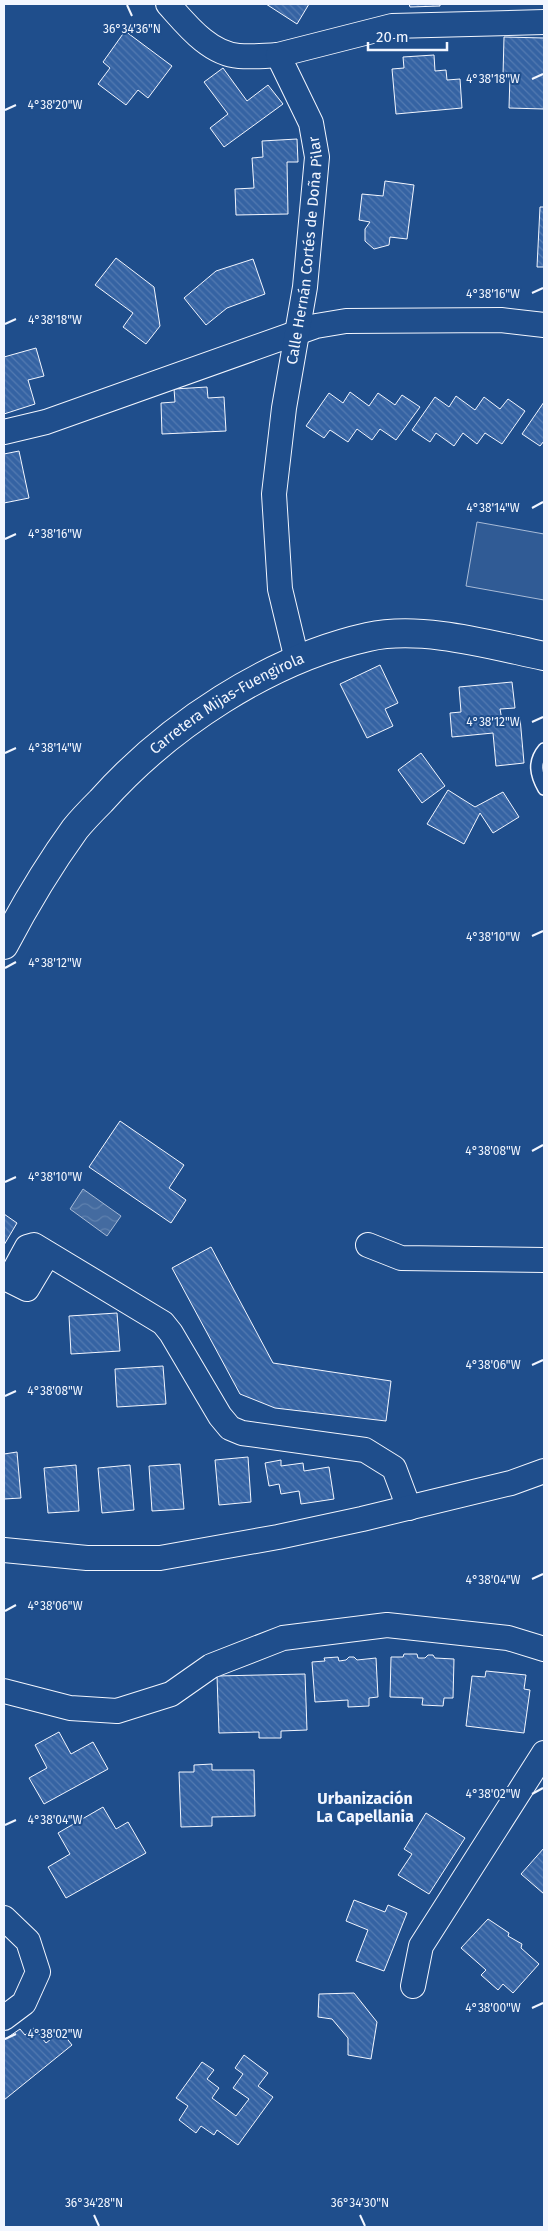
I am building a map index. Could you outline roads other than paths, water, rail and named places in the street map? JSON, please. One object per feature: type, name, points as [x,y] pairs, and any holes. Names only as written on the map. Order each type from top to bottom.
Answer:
[{"type":"main road","name":"Carretera Mijas-Fuengirola","points":[[4,945],[76,828],[124,776],[176,731],[231,694],[297,660],[369,637],[420,634],[469,640],[544,656]]},
{"type":"street","points":[[168,4],[193,32],[215,48],[237,56],[278,55],[392,26],[544,22]]},
{"type":"street","name":"Calle Hernán Cortés de Doña Pilar","points":[[278,55],[311,123],[317,157],[305,287],[284,408],[274,494],[280,589],[297,660]]},
{"type":"street","points":[[4,432],[54,420],[193,368],[316,326],[346,321],[501,320],[544,325]]},
{"type":"street","points":[[368,1245],[401,1258],[544,1260]]},
{"type":"street","points":[[48,1254],[163,1323],[171,1332],[220,1416],[230,1428],[242,1433],[365,1450],[394,1468],[409,1508]]},
{"type":"street","points":[[4,1550],[87,1558],[160,1558],[278,1537],[409,1508],[511,1483],[544,1471]]},
{"type":"street","points":[[4,1691],[70,1708],[117,1712],[171,1694],[211,1666],[283,1638],[387,1625],[508,1638],[544,1649]]},
{"type":"street","points":[[413,1986],[421,1946],[544,1753]]},
{"type":"street","points":[[4,1918],[28,1941],[38,1972],[24,2002],[4,2018]]},
{"type":"lane","points":[[544,749],[539,756],[536,766],[537,777],[544,789]]},
{"type":"water","points":[[83,1189],[121,1216],[107,1236],[70,1209]]},
{"type":"district","name":"Urbanización La Capellania","points":[[365,1807]]}]
